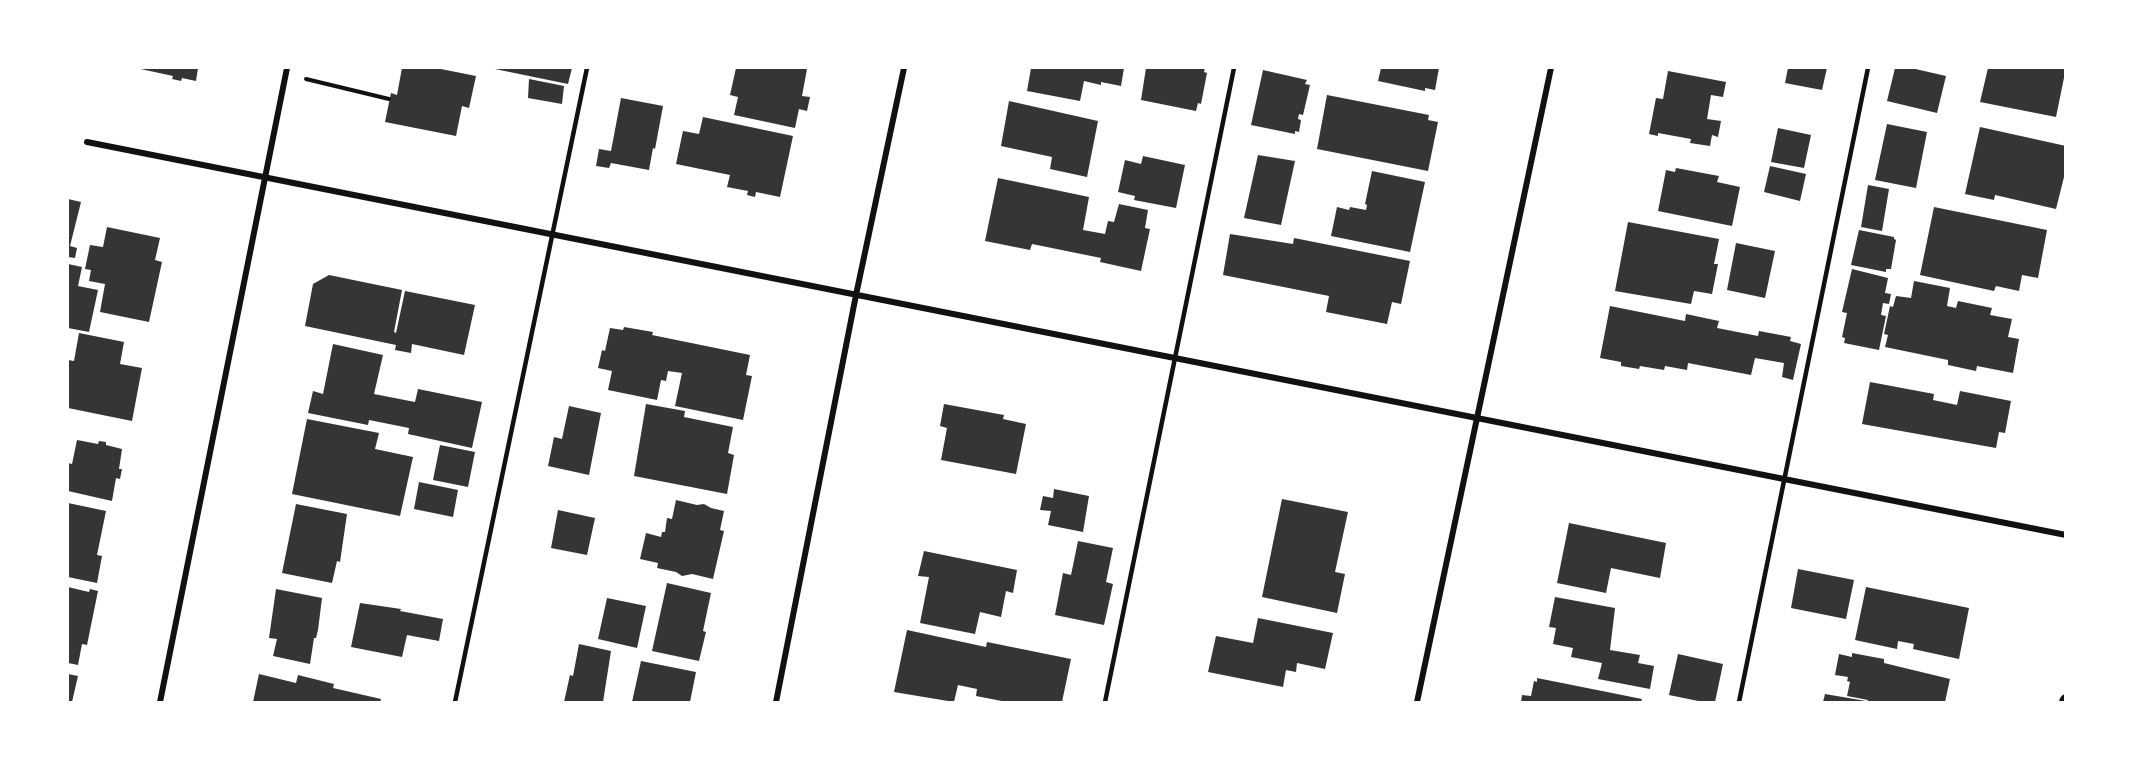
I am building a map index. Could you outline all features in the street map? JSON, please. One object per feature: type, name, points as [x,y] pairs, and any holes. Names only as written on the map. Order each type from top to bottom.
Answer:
[{"type":"street","points":[[776,702],[856,295],[904,68]]},
{"type":"street","points":[[1417,702],[1551,68]]},
{"type":"street","points":[[160,702],[287,71]]},
{"type":"street","points":[[87,142],[2066,535]]},
{"type":"lane","points":[[455,702],[586,68]]},
{"type":"lane","points":[[1105,702],[1234,68]]},
{"type":"lane","points":[[1739,702],[1868,68]]},
{"type":"path","points":[[287,71],[390,99]]},
{"type":"building","points":[[136,68],[198,68],[196,81],[182,78],[181,81],[172,79],[173,76]]},
{"type":"building","points":[[402,68],[436,68],[476,76],[469,108],[462,106],[456,136],[385,122],[391,93],[397,95]]},
{"type":"building","points":[[495,68],[572,68],[568,84]]},
{"type":"building","points":[[736,68],[807,69],[802,96],[810,97],[807,111],[799,109],[795,128],[734,115],[738,97],[730,95]]},
{"type":"building","points":[[1031,68],[1124,68],[1121,86],[1084,81],[1080,101],[1027,91]]},
{"type":"building","points":[[1146,68],[1205,68],[1204,72],[1207,73],[1201,104],[1198,103],[1196,111],[1141,100]]},
{"type":"building","points":[[1381,68],[1439,68],[1435,90],[1425,88],[1425,91],[1378,81]]},
{"type":"building","points":[[1788,68],[1827,68],[1822,90],[1785,83]]},
{"type":"building","points":[[1895,68],[1911,68],[1946,76],[1937,113],[1887,101]]},
{"type":"building","points":[[1988,68],[2066,68],[2056,117],[1980,102]]},
{"type":"building","points":[[1263,70],[1307,80],[1305,84],[1310,85],[1303,115],[1299,114],[1298,119],[1301,120],[1299,132],[1295,131],[1295,134],[1251,125]]},
{"type":"building","points":[[1668,71],[1726,82],[1723,97],[1711,95],[1707,119],[1721,121],[1718,137],[1712,135],[1710,146],[1690,143],[1691,139],[1658,133],[1658,136],[1649,134],[1656,98],[1663,99]]},
{"type":"building","points":[[529,79],[564,86],[562,104],[528,98]]},
{"type":"building","points":[[1327,95],[1429,115],[1428,120],[1438,122],[1428,171],[1317,149]]},
{"type":"building","points":[[621,98],[663,106],[649,170],[611,163],[609,168],[596,166],[599,149],[611,151]]},
{"type":"building","points":[[1009,101],[1098,121],[1087,177],[1050,169],[1052,157],[1001,146]]},
{"type":"building","points":[[703,117],[793,136],[780,197],[756,192],[755,197],[747,195],[748,191],[727,187],[730,175],[676,164],[683,131],[699,134]]},
{"type":"building","points":[[1887,124],[1927,132],[1916,188],[1875,180]]},
{"type":"building","points":[[1980,127],[2066,146],[2066,169],[2056,209],[1995,195],[1994,200],[1965,194]]},
{"type":"building","points":[[1778,128],[1811,135],[1804,168],[1771,162]]},
{"type":"building","points":[[1258,155],[1295,161],[1281,225],[1244,218]]},
{"type":"building","points":[[1143,156],[1185,165],[1176,208],[1134,200],[1135,196],[1118,192],[1125,160],[1141,164]]},
{"type":"building","points":[[1770,166],[1806,174],[1800,201],[1764,192]]},
{"type":"building","points":[[1676,168],[1719,176],[1717,182],[1740,187],[1732,226],[1658,211],[1666,170],[1675,172]]},
{"type":"building","points":[[1372,171],[1425,182],[1410,252],[1331,236],[1337,207],[1366,210],[1367,205],[1365,204]]},
{"type":"building","points":[[998,178],[1089,197],[1083,230],[1105,234],[1108,221],[1114,222],[1119,204],[1148,210],[1145,228],[1150,229],[1141,271],[1100,262],[1101,258],[1032,244],[1030,250],[985,241]]},
{"type":"building","points":[[1868,185],[1889,189],[1882,231],[1861,227]]},
{"type":"building","points":[[68,199],[81,202],[70,246],[77,248],[75,258],[68,257]]},
{"type":"building","points":[[1934,207],[2047,230],[2038,278],[2022,275],[2019,291],[1996,286],[1994,291],[1920,275]]},
{"type":"building","points":[[1628,222],[1719,239],[1714,264],[1718,264],[1712,294],[1694,291],[1691,304],[1615,291]]},
{"type":"building","points":[[107,227],[160,238],[155,260],[162,262],[149,322],[100,312],[105,284],[89,281],[91,270],[85,269],[90,245],[103,247]]},
{"type":"building","points":[[1859,230],[1894,237],[1896,240],[1891,269],[1886,269],[1886,272],[1851,265]]},
{"type":"building","points":[[1230,234],[1293,244],[1294,238],[1410,261],[1401,304],[1392,302],[1387,324],[1326,312],[1329,296],[1223,275]]},
{"type":"building","points":[[1736,243],[1775,251],[1765,298],[1727,290]]},
{"type":"building","points":[[68,264],[82,267],[78,286],[98,290],[89,332],[68,328]]},
{"type":"building","points":[[1852,269],[1888,278],[1885,293],[1891,294],[1889,304],[1883,303],[1881,315],[1886,316],[1879,350],[1844,343],[1845,338],[1842,337],[1847,313],[1842,312]]},
{"type":"building","points":[[329,275],[402,290],[394,332],[396,333],[405,291],[475,305],[464,355],[412,344],[411,353],[395,350],[396,345],[305,326],[313,284]]},
{"type":"building","points":[[1914,281],[1950,288],[1947,306],[1956,308],[1958,301],[1992,308],[1990,315],[2012,319],[2008,337],[2019,339],[2013,373],[1977,366],[1976,371],[1948,365],[1948,360],[1885,347],[1888,335],[1884,334],[1890,306],[1893,307],[1896,296],[1911,298]]},
{"type":"building","points":[[1610,306],[1685,321],[1686,314],[1719,321],[1717,328],[1758,336],[1759,331],[1791,337],[1790,341],[1801,344],[1793,380],[1782,377],[1784,363],[1755,358],[1751,375],[1688,363],[1687,370],[1665,366],[1664,370],[1640,366],[1639,369],[1621,366],[1621,362],[1600,358]]},
{"type":"building","points":[[624,327],[750,355],[746,375],[752,376],[743,420],[675,406],[682,373],[668,371],[666,381],[661,380],[657,400],[608,390],[612,371],[598,368],[602,350],[605,351],[610,328],[623,330]]},
{"type":"building","points":[[79,333],[124,342],[120,364],[142,368],[132,421],[68,408],[68,360],[74,361]]},
{"type":"building","points":[[333,344],[383,355],[374,394],[415,402],[418,389],[482,402],[472,448],[408,434],[409,428],[369,420],[368,425],[308,413],[313,391],[323,394]]},
{"type":"building","points":[[1870,382],[1934,394],[1933,400],[1957,405],[1960,391],[2011,401],[2005,433],[1999,432],[1996,448],[1862,424]]},
{"type":"building","points":[[646,404],[685,411],[684,417],[733,427],[728,453],[734,455],[727,494],[634,476]]},
{"type":"building","points":[[944,404],[1004,415],[1003,419],[1026,424],[1016,474],[941,460],[947,428],[940,426]]},
{"type":"building","points":[[569,406],[601,413],[589,475],[548,466],[554,437],[562,439]]},
{"type":"building","points":[[307,419],[379,433],[375,449],[413,457],[400,516],[292,494]]},
{"type":"building","points":[[77,440],[98,444],[99,441],[106,442],[106,445],[122,449],[119,469],[122,469],[120,479],[116,478],[112,501],[68,491],[68,463],[72,464]]},
{"type":"building","points":[[440,445],[475,452],[468,487],[433,480]]},
{"type":"building","points":[[419,482],[458,490],[453,517],[414,509]]},
{"type":"building","points":[[1054,489],[1089,496],[1083,532],[1048,525],[1051,511],[1040,510],[1043,496],[1053,498]]},
{"type":"building","points":[[1282,499],[1348,512],[1335,572],[1345,574],[1337,613],[1262,597]]},
{"type":"building","points":[[676,500],[697,505],[704,504],[724,511],[720,530],[724,531],[713,579],[692,574],[682,576],[676,572],[657,568],[658,563],[640,559],[646,533],[661,537],[662,532],[665,532],[667,518],[672,519]]},
{"type":"building","points":[[68,503],[106,511],[97,555],[102,556],[97,583],[68,577]]},
{"type":"building","points":[[296,504],[347,514],[340,562],[337,561],[332,583],[282,573]]},
{"type":"building","points":[[558,510],[595,518],[587,555],[551,548]]},
{"type":"building","points":[[1569,523],[1666,543],[1660,578],[1611,568],[1606,593],[1557,583]]},
{"type":"building","points":[[1078,541],[1113,548],[1106,582],[1113,584],[1104,625],[1055,615],[1063,573],[1071,575]]},
{"type":"building","points":[[924,551],[1017,570],[1013,593],[1006,591],[1001,617],[980,612],[975,634],[920,623],[929,577],[918,576]]},
{"type":"building","points":[[1798,569],[1854,580],[1846,619],[1791,608]]},
{"type":"building","points":[[667,583],[711,593],[703,631],[706,632],[699,661],[652,651]]},
{"type":"building","points":[[68,587],[89,592],[90,589],[98,591],[87,645],[82,644],[78,665],[68,663]]},
{"type":"building","points":[[1866,587],[1969,608],[1959,659],[1913,649],[1914,644],[1898,641],[1897,649],[1855,640]]},
{"type":"building","points":[[276,589],[322,598],[310,664],[273,656],[277,639],[269,638]]},
{"type":"building","points":[[1555,597],[1615,608],[1610,650],[1640,655],[1638,663],[1654,666],[1650,689],[1598,679],[1602,663],[1571,657],[1573,648],[1553,644],[1556,628],[1549,627]]},
{"type":"building","points":[[607,598],[646,606],[637,648],[598,639]]},
{"type":"building","points":[[360,603],[401,609],[400,611],[443,619],[439,641],[407,635],[402,657],[351,647]]},
{"type":"building","points":[[1258,618],[1333,633],[1325,669],[1297,663],[1296,672],[1286,670],[1283,687],[1208,672],[1216,636],[1253,643]]},
{"type":"building","points":[[907,630],[986,647],[987,642],[1071,659],[1062,702],[1007,702],[976,696],[977,689],[958,685],[954,702],[894,692]]},
{"type":"building","points":[[579,644],[611,651],[603,702],[564,702],[570,675],[573,676]]},
{"type":"building","points":[[1852,653],[1884,659],[1884,663],[1950,679],[1945,702],[1867,702],[1868,700],[1847,696],[1850,682],[1847,681],[1848,677],[1835,675],[1839,654],[1852,657]]},
{"type":"building","points":[[1678,654],[1723,664],[1715,702],[1703,702],[1669,695]]},
{"type":"building","points":[[641,661],[696,672],[690,702],[632,702]]},
{"type":"building","points":[[68,674],[78,676],[72,702],[68,702]]},
{"type":"building","points":[[259,674],[296,683],[298,675],[334,684],[333,688],[381,699],[380,702],[253,702]]},
{"type":"building","points":[[1537,678],[1642,699],[1641,702],[1521,702],[1522,695],[1531,696],[1534,681],[1537,682]]},
{"type":"building","points":[[1825,694],[1866,701],[1823,702]]}]
